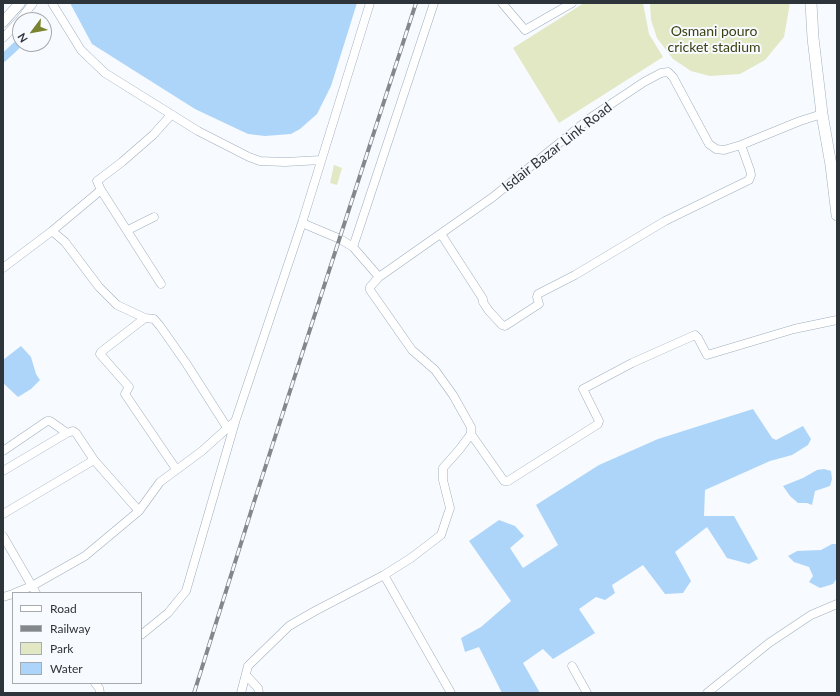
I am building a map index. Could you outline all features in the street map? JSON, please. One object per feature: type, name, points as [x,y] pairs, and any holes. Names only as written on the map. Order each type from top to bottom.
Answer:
[{"type":"highway","points":[[811,3],[822,114],[831,165],[837,215]]},
{"type":"main road","points":[[3,22],[20,3]]},
{"type":"street","points":[[26,12],[33,3]]},
{"type":"street","points":[[52,3],[81,50],[105,73],[205,135],[260,161],[285,162],[321,160]]},
{"type":"street","points":[[142,634],[168,613],[186,591],[236,419],[302,223],[370,3]]},
{"type":"street","points":[[353,247],[434,3]]},
{"type":"street","points":[[502,3],[524,30],[527,30],[572,3]]},
{"type":"street","points":[[3,38],[12,28]]},
{"type":"street","name":"Isdair Bazar Link Road","points":[[379,277],[493,197],[590,118],[644,82],[661,73],[668,72],[673,77],[709,144],[716,149],[724,150],[741,145],[794,123],[822,114]]},
{"type":"street","points":[[161,284],[97,183],[99,179],[122,162],[153,135],[171,115]]},
{"type":"street","points":[[441,234],[483,299],[483,302],[489,311],[502,325],[505,326],[539,304],[537,297],[538,294],[575,275],[665,221],[749,180],[751,175],[750,170],[741,145]]},
{"type":"street","points":[[3,268],[52,231],[101,190]]},
{"type":"street","points":[[128,230],[154,217]]},
{"type":"street","points":[[241,693],[248,666],[289,626],[384,575],[441,535],[450,508],[443,480],[443,468],[459,450],[470,434],[470,424],[453,395],[432,367],[412,350],[370,290],[370,287],[379,277],[353,247],[340,239],[302,223]]},
{"type":"street","points":[[52,231],[65,242],[98,287],[117,304],[145,318],[154,319],[186,363],[228,430]]},
{"type":"street","points":[[145,318],[100,354],[129,387],[125,394],[176,469]]},
{"type":"street","points":[[470,434],[504,481],[508,481],[598,424],[599,421],[583,389],[632,363],[695,336],[698,338],[707,355],[794,329],[837,320]]},
{"type":"street","points":[[21,592],[34,590],[85,556],[139,511],[160,482],[228,430],[236,419]]},
{"type":"street","points":[[3,451],[47,421],[50,421],[67,433]]},
{"type":"street","points":[[3,471],[67,433],[73,431],[76,433],[94,460],[139,511]]},
{"type":"street","points":[[3,514],[94,460]]},
{"type":"street","points":[[3,536],[34,590]]},
{"type":"street","points":[[384,575],[451,693]]},
{"type":"street","points":[[707,693],[769,642],[811,615],[837,604]]},
{"type":"street","points":[[572,666],[587,693]]},
{"type":"street","points":[[246,676],[258,688],[259,693]]},
{"type":"street","points":[[95,684],[99,688],[100,693]]},
{"type":"green space","points":[[584,3],[643,3],[649,34],[663,57],[559,123],[513,48]]},
{"type":"green space","name":"Osmani pouro cricket stadium","points":[[650,3],[790,3],[784,37],[765,60],[740,74],[710,76],[691,71],[673,59],[657,38],[651,20]]},
{"type":"green space","points":[[334,165],[342,168],[337,185],[330,183]]},
{"type":"water","points":[[70,3],[357,3],[331,86],[317,114],[300,129],[291,134],[265,136],[248,134],[195,109],[92,44]]},
{"type":"water","points":[[21,346],[31,357],[36,374],[40,380],[31,389],[18,397],[3,383],[3,360]]},
{"type":"water","points":[[753,409],[772,438],[776,440],[803,426],[811,439],[808,445],[792,455],[770,461],[705,490],[704,516],[734,516],[758,559],[749,564],[727,558],[707,527],[675,552],[691,581],[683,593],[665,594],[643,565],[612,585],[615,593],[605,600],[596,597],[579,609],[595,633],[553,659],[543,649],[523,663],[540,693],[502,693],[479,647],[465,652],[461,638],[481,627],[511,601],[469,541],[499,520],[515,526],[524,536],[510,548],[523,568],[558,545],[536,505],[599,465],[658,439]]},
{"type":"water","points":[[824,469],[831,471],[832,479],[830,486],[815,491],[812,505],[807,503],[798,503],[790,496],[783,486],[803,478],[817,470]]},
{"type":"water","points":[[832,544],[837,544],[837,578],[833,584],[820,588],[809,582],[813,576],[809,567],[794,562],[788,556],[797,551],[821,550]]},
{"type":"waterway","points":[[3,58],[12,50]]},
{"type":"railway","points":[[194,693],[254,502],[416,3]]}]
